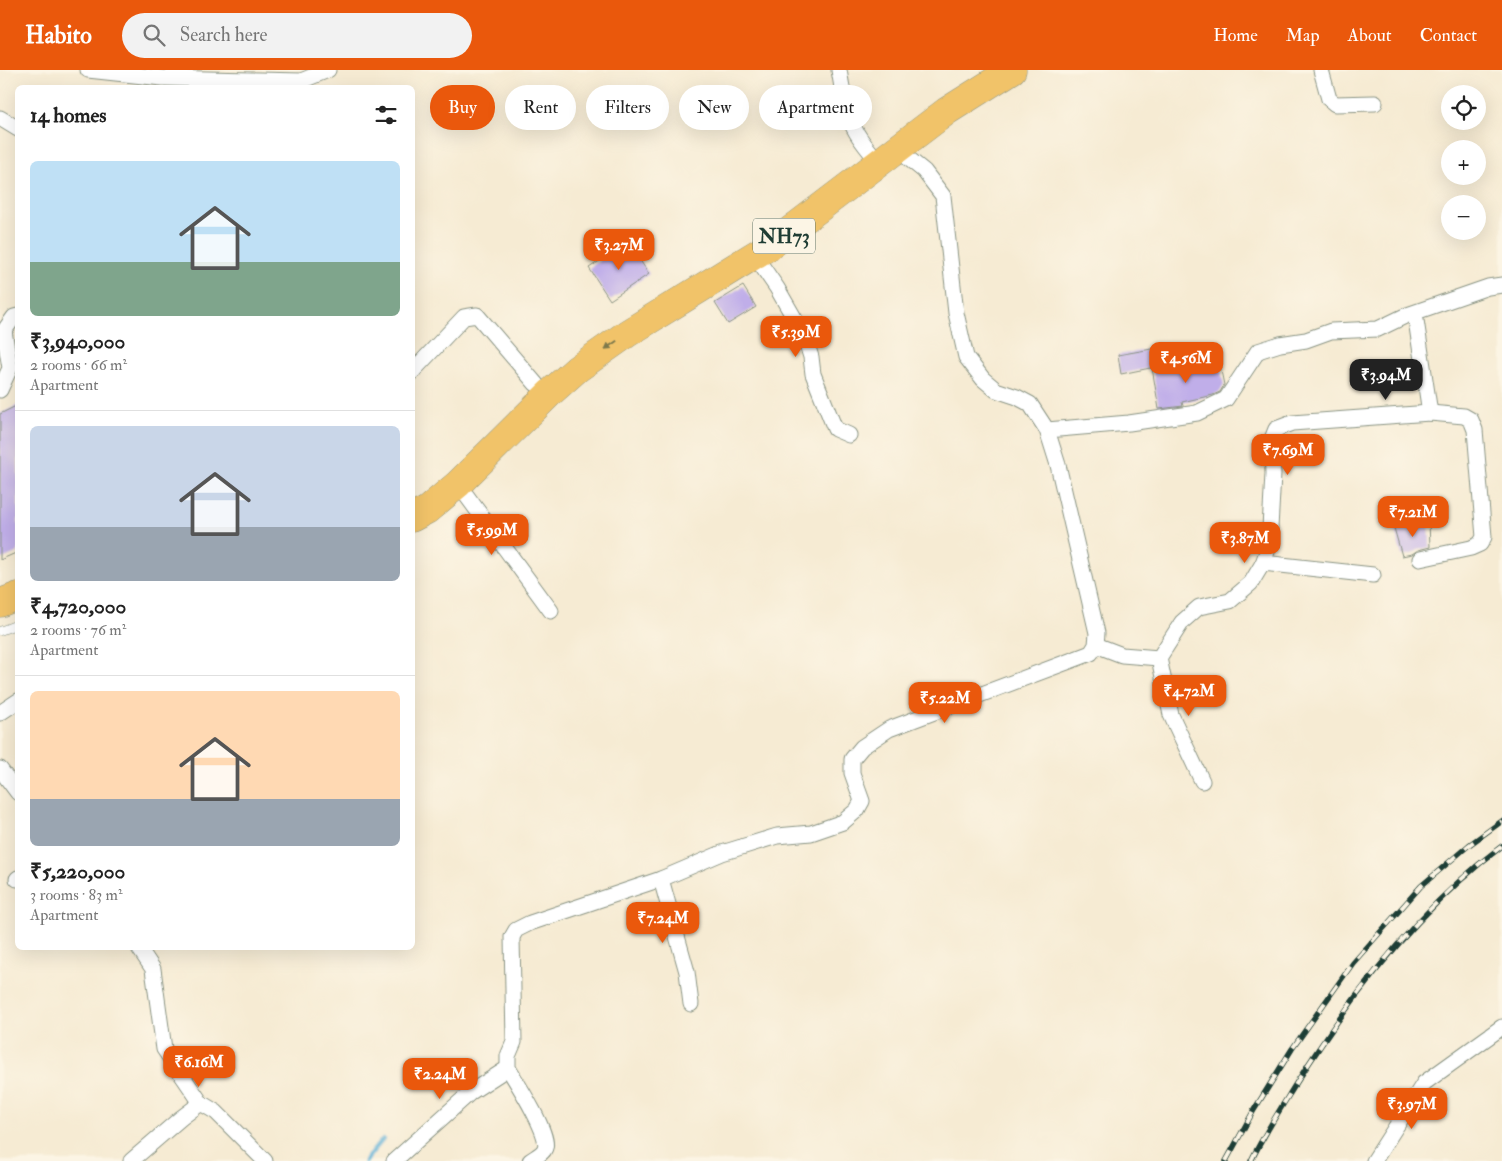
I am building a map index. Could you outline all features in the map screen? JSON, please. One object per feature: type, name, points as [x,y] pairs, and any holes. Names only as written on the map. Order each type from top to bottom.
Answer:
[{"type":"highway","name":"NH73","points":[[415,499],[448,473],[536,384],[600,330],[731,251],[815,192],[882,155],[923,110],[982,70]]},
{"type":"highway","name":"NH73","points":[[415,516],[427,510],[458,484],[550,393],[577,369],[628,333],[755,256],[882,155],[1012,70]]},
{"type":"highway","points":[[0,587],[15,581]]},
{"type":"highway","points":[[0,603],[15,597]]},
{"type":"street","points":[[88,70],[162,78],[301,81],[328,70]]},
{"type":"street","points":[[530,1161],[542,1153],[547,1142],[542,1128],[508,1068],[508,1056],[514,1042],[512,937],[516,930],[530,923],[661,879],[722,853],[777,836],[812,832],[843,822],[857,810],[862,801],[852,773],[852,758],[862,747],[889,729],[1091,653],[1096,645],[1097,633],[1058,465],[1047,430],[1030,404],[1017,397],[996,390],[983,379],[966,357],[956,313],[943,196],[924,171],[882,155],[852,124],[842,91],[839,70]]},
{"type":"street","points":[[1321,70],[1329,99],[1335,104],[1375,103]]},
{"type":"street","points":[[0,118],[15,127]]},
{"type":"street","points":[[755,256],[777,288],[804,335],[811,357],[813,374],[835,429],[849,435]]},
{"type":"street","points":[[1047,430],[1129,423],[1197,413],[1226,399],[1258,351],[1280,344],[1306,340],[1331,331],[1378,330],[1413,314],[1488,287],[1502,285]]},
{"type":"street","points":[[1413,314],[1416,320],[1430,413]]},
{"type":"street","points":[[415,369],[464,317],[477,316],[536,384]]},
{"type":"street","points":[[0,390],[10,368],[2,328],[15,317]]},
{"type":"street","points":[[1202,781],[1172,715],[1160,658],[1182,622],[1199,607],[1230,601],[1251,583],[1263,564],[1269,546],[1273,474],[1272,439],[1276,429],[1292,423],[1430,413],[1464,416],[1471,420],[1475,430],[1484,537],[1480,544],[1471,548],[1420,559]]},
{"type":"street","points":[[458,484],[551,611]]},
{"type":"street","points":[[1263,564],[1373,575]]},
{"type":"street","points":[[1096,645],[1122,655],[1160,658]]},
{"type":"street","points":[[0,713],[15,702]]},
{"type":"street","points":[[0,769],[15,789]]},
{"type":"street","points":[[661,879],[687,972],[691,1004]]},
{"type":"street","points":[[140,950],[153,969],[164,1049],[201,1103],[216,1112],[265,1161]]},
{"type":"street","points":[[1374,1161],[1424,1083],[1502,1027]]},
{"type":"street","points":[[394,1161],[471,1092],[508,1068]]},
{"type":"street","points":[[131,1161],[201,1103]]},
{"type":"lane","points":[[0,631],[15,625]]},
{"type":"building","points":[[628,242],[649,274],[610,300],[589,268]]},
{"type":"building","points":[[743,286],[756,307],[728,324],[715,303]]},
{"type":"building","points":[[1157,348],[1160,366],[1121,374],[1118,355]]},
{"type":"building","points":[[1219,361],[1224,385],[1220,392],[1182,402],[1183,406],[1159,409],[1152,368],[1176,364],[1177,370]]},
{"type":"building","points":[[15,406],[15,553],[0,560],[0,414]]},
{"type":"building","points":[[1429,521],[1430,547],[1402,556],[1394,528]]},
{"type":"waterway","points":[[365,1161],[383,1139]]},
{"type":"railway","points":[[1226,1161],[1254,1110],[1292,1049],[1353,963],[1421,886],[1469,845],[1502,821]]},
{"type":"railway","points":[[1251,1161],[1267,1131],[1318,1049],[1364,985],[1415,925],[1472,870],[1502,846]]}]
